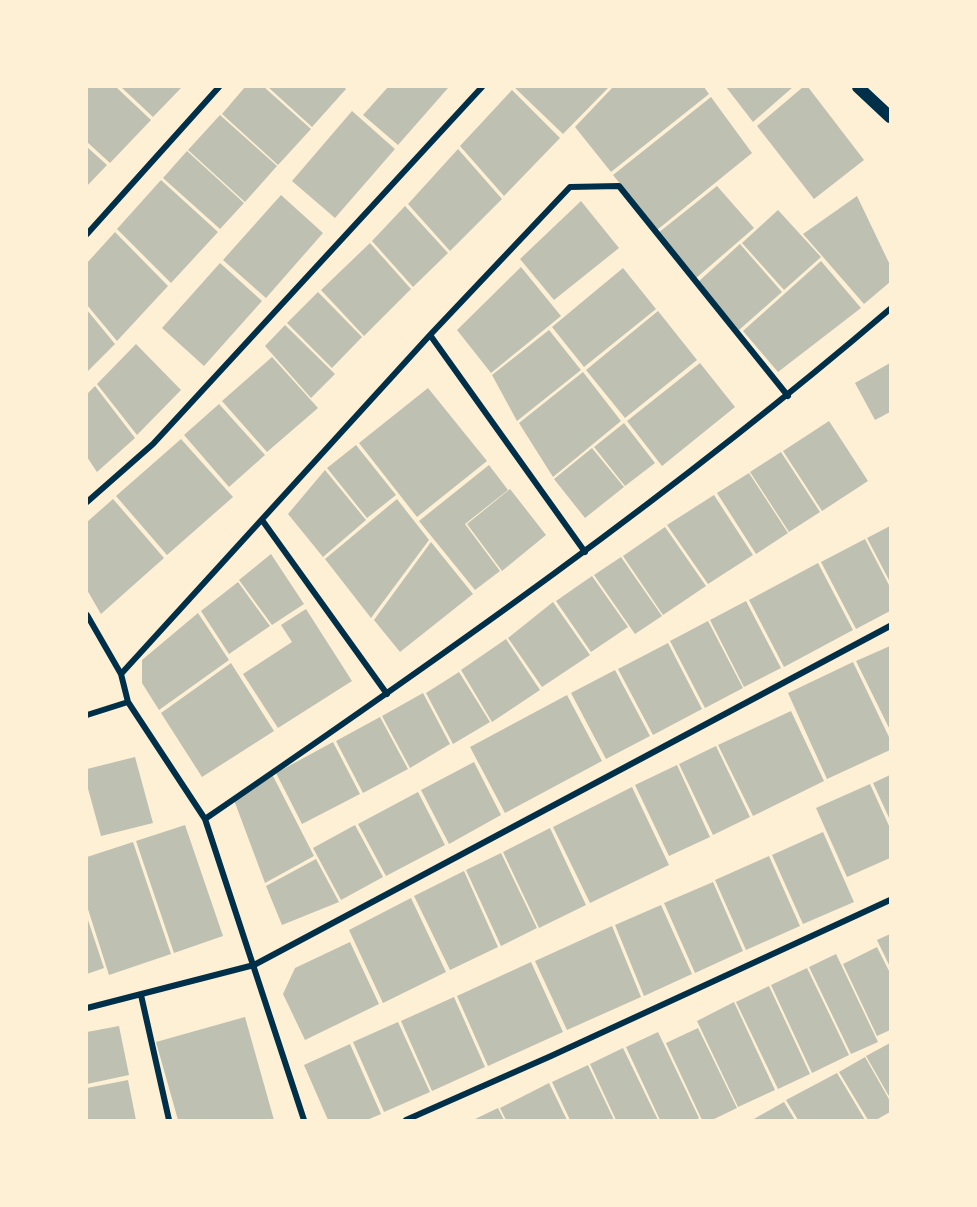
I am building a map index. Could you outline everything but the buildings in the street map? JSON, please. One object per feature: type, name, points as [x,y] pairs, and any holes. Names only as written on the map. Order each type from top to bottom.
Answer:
[{"type":"main road","points":[[858,87],[890,117]]},
{"type":"street","points":[[87,234],[219,87]]},
{"type":"street","points":[[87,502],[153,444],[482,87]]},
{"type":"street","points":[[121,674],[430,335],[570,187],[619,186],[788,396]]},
{"type":"street","points":[[205,819],[387,694],[585,552],[788,396],[890,309]]},
{"type":"street","points":[[430,335],[585,552]]},
{"type":"street","points":[[262,520],[387,694]]},
{"type":"street","points":[[87,615],[121,674],[128,702],[205,819],[304,1120]]},
{"type":"street","points":[[87,1008],[254,965],[890,626]]},
{"type":"street","points":[[87,715],[128,702]]},
{"type":"street","points":[[406,1120],[890,900]]},
{"type":"street","points":[[141,995],[169,1120]]}]
